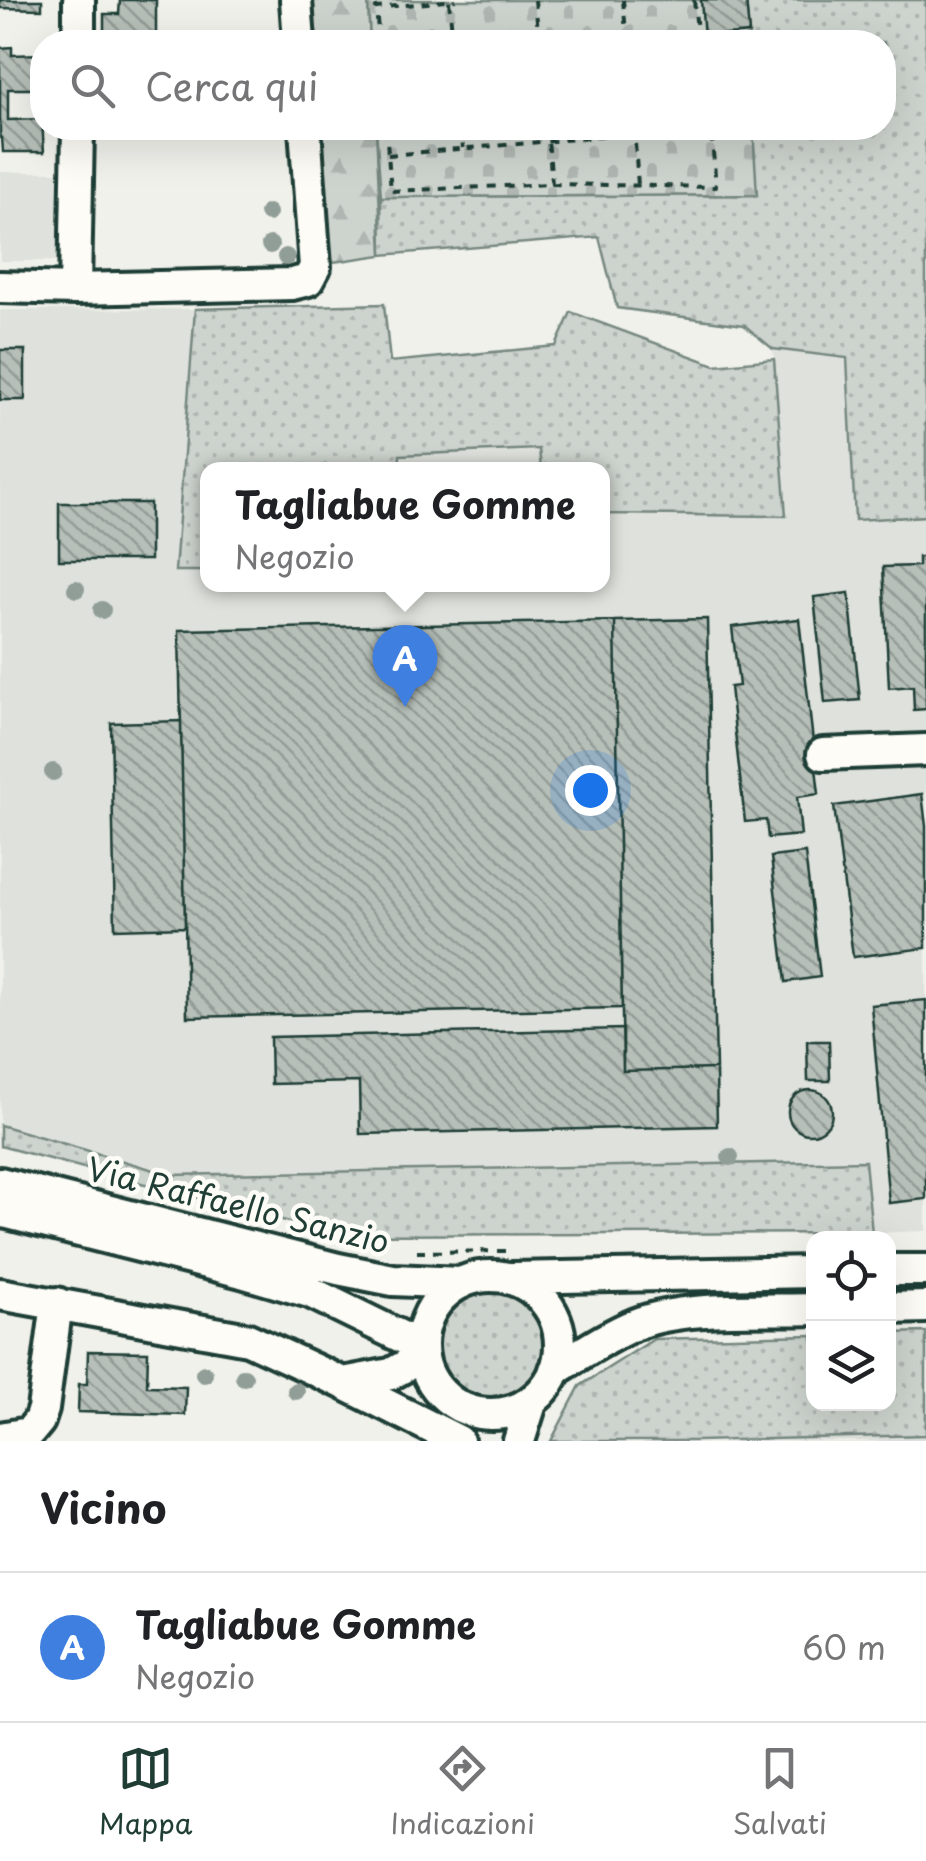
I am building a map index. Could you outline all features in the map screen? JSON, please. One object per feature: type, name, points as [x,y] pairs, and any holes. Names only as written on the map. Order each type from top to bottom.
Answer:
[{"type":"street","points":[[79,30],[80,0]]},
{"type":"street","points":[[296,0],[298,30]]},
{"type":"street","points":[[75,289],[78,140]]},
{"type":"street","points":[[0,288],[292,284],[308,280],[315,267],[306,140]]},
{"type":"street","points":[[823,754],[926,750]]},
{"type":"street","name":"Via Raffaello Sanzio","points":[[0,1184],[338,1270],[392,1280],[461,1283]]},
{"type":"street","name":"Via Raffaello Sanzio","points":[[0,1212],[310,1292],[422,1352]]},
{"type":"street","points":[[896,1270],[926,1270]]},
{"type":"street","points":[[507,1278],[538,1295],[552,1314],[560,1348],[546,1387],[532,1400],[494,1414],[480,1413],[455,1404],[434,1383],[422,1352],[423,1334],[432,1309],[461,1283],[484,1277],[806,1272]]},
{"type":"street","points":[[0,1294],[248,1339],[458,1441]]},
{"type":"street","points":[[0,1438],[29,1433],[39,1421],[56,1303]]},
{"type":"street","points":[[896,1308],[926,1307]]},
{"type":"street","points":[[555,1370],[610,1336],[676,1312],[806,1310]]},
{"type":"street","points":[[344,1383],[391,1374],[422,1352]]},
{"type":"street","points":[[518,1441],[532,1400]]},
{"type":"street","points":[[455,1404],[467,1441]]},
{"type":"path","points":[[378,30],[376,8],[452,0],[453,30]]},
{"type":"path","points":[[535,0],[538,30]]},
{"type":"path","points":[[624,0],[626,30]]},
{"type":"path","points":[[694,0],[697,30]]},
{"type":"path","points":[[387,140],[391,192],[552,184],[716,186],[710,140]]},
{"type":"path","points":[[462,140],[463,148]]},
{"type":"path","points":[[388,155],[557,140]]},
{"type":"path","points":[[635,140],[638,186]]},
{"type":"path","points":[[548,141],[552,184]]},
{"type":"path","points":[[406,1252],[522,1250]]},
{"type":"shaded area","points":[[0,172],[61,172],[60,261],[0,261]]},
{"type":"shaded area","points":[[195,309],[175,571],[200,571],[200,592],[610,592],[610,514],[786,516],[773,349],[847,358],[855,519],[926,516],[926,1231],[872,1231],[864,1161],[170,1175],[0,1125],[0,310]]},
{"type":"shaded area","points":[[540,449],[541,462],[399,462],[399,455]]},
{"type":"shaded area","points":[[926,1435],[926,1441],[697,1441]]},
{"type":"green space","points":[[311,0],[368,0],[369,30],[312,30]]},
{"type":"green space","points":[[368,0],[746,0],[748,30],[369,30]]},
{"type":"green space","points":[[746,0],[926,0],[926,516],[855,520],[847,358],[773,349],[744,325],[617,308],[599,237],[382,255],[381,197],[756,195],[754,140],[896,140],[896,30],[748,30]]},
{"type":"green space","points":[[319,140],[377,140],[382,255],[326,263]]},
{"type":"green space","points":[[377,140],[754,140],[757,195],[381,197]]},
{"type":"green space","points":[[384,304],[390,362],[556,346],[571,312],[715,365],[774,359],[786,516],[610,514],[610,462],[540,462],[539,449],[400,455],[400,462],[200,462],[200,571],[175,571],[195,309]]},
{"type":"green space","points":[[0,1125],[171,1175],[865,1161],[872,1231],[339,1235],[0,1146]]},
{"type":"green space","points":[[491,1289],[512,1293],[531,1305],[543,1324],[547,1345],[543,1366],[531,1385],[512,1397],[491,1401],[470,1397],[451,1385],[439,1366],[435,1345],[439,1324],[451,1305],[470,1293]]},
{"type":"green space","points":[[926,1332],[926,1435],[551,1441],[580,1386],[654,1339],[806,1335],[806,1411],[896,1411],[896,1333]]},
{"type":"building","points":[[0,0],[42,0],[42,9],[0,8]]},
{"type":"building","points":[[120,0],[156,0],[156,30],[104,30],[104,14],[119,14]]},
{"type":"building","points":[[701,0],[746,0],[749,30],[703,30]]},
{"type":"building","points":[[12,47],[12,55],[30,54],[30,89],[8,89],[8,120],[30,119],[30,140],[43,140],[44,152],[3,152],[0,48]]},
{"type":"building","points":[[0,350],[25,350],[25,400],[0,400]]},
{"type":"building","points":[[59,503],[150,503],[150,560],[59,560]]},
{"type":"building","points":[[918,557],[926,557],[926,709],[914,710],[913,686],[889,688],[883,567],[918,566]]},
{"type":"building","points":[[849,593],[860,700],[825,703],[814,597]]},
{"type":"building","points":[[707,619],[716,1069],[623,1071],[615,621]]},
{"type":"building","points":[[799,619],[819,794],[797,797],[801,835],[768,838],[766,820],[745,822],[730,687],[739,686],[732,627]]},
{"type":"building","points":[[615,621],[622,1008],[187,1017],[179,630]]},
{"type":"building","points":[[181,721],[185,927],[115,929],[111,723]]},
{"type":"building","points":[[922,794],[926,826],[926,948],[853,957],[834,806]]},
{"type":"building","points":[[805,853],[820,977],[786,982],[771,857]]},
{"type":"building","points":[[926,1000],[926,1199],[889,1203],[871,1005]]},
{"type":"building","points":[[623,1029],[623,1071],[716,1069],[717,1126],[360,1134],[359,1082],[271,1084],[270,1037]]},
{"type":"building","points":[[807,1041],[829,1041],[830,1081],[808,1081]]},
{"type":"building","points":[[810,1090],[826,1096],[832,1112],[826,1128],[810,1134],[794,1128],[788,1112],[794,1096]]},
{"type":"building","points":[[88,1351],[148,1352],[147,1386],[186,1387],[185,1415],[78,1412],[79,1384],[87,1384]]},
{"type":"place","name":"Tagliabue Gomme","points":[[405,707]]}]
